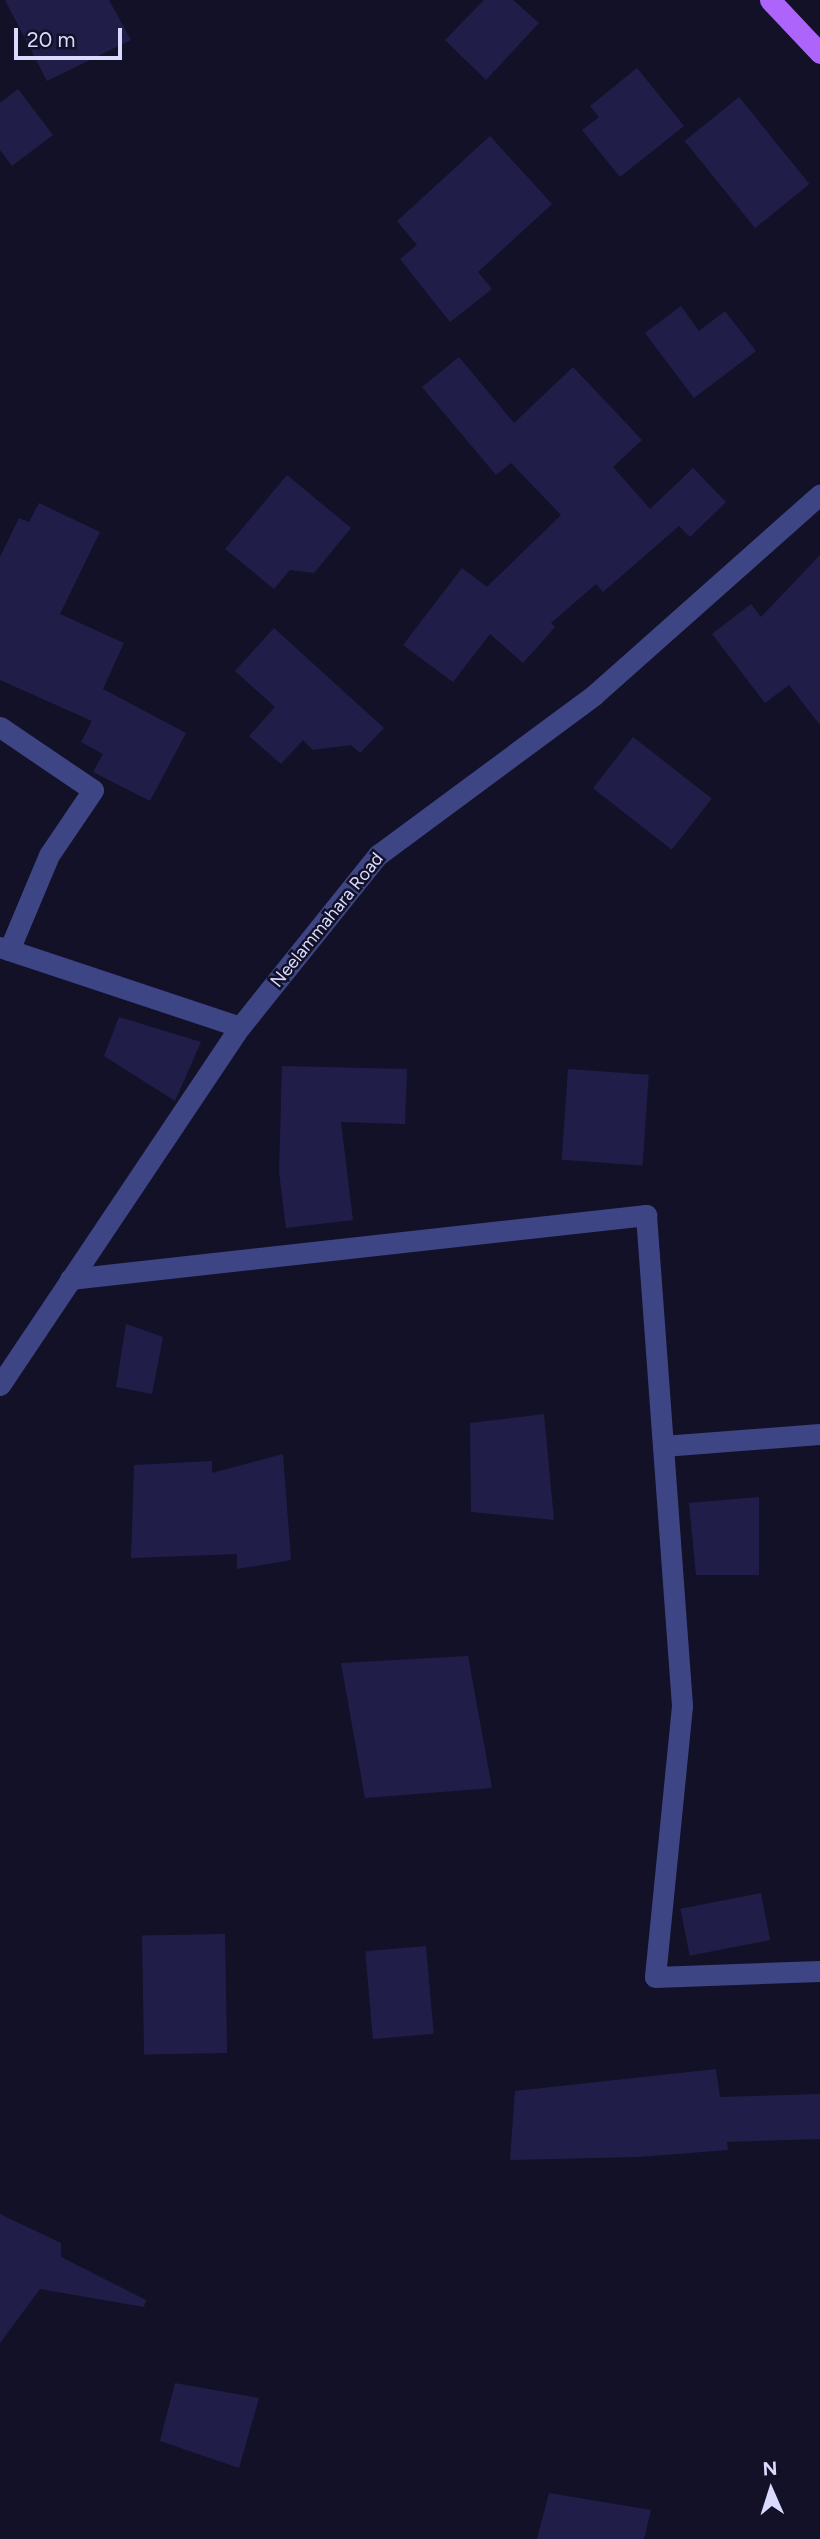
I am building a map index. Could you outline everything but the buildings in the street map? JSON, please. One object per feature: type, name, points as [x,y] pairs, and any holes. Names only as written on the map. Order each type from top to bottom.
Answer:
[{"type":"main road","points":[[770,0],[820,53]]},
{"type":"street","name":"Neelammahara Road","points":[[1,1380],[240,1027],[378,855],[594,695],[820,494]]},
{"type":"street","points":[[0,727],[93,790],[49,855],[5,949],[240,1027]]},
{"type":"street","points":[[70,1279],[646,1215],[682,1706],[655,1976],[820,1970]]},
{"type":"street","points":[[663,1446],[820,1434]]}]
